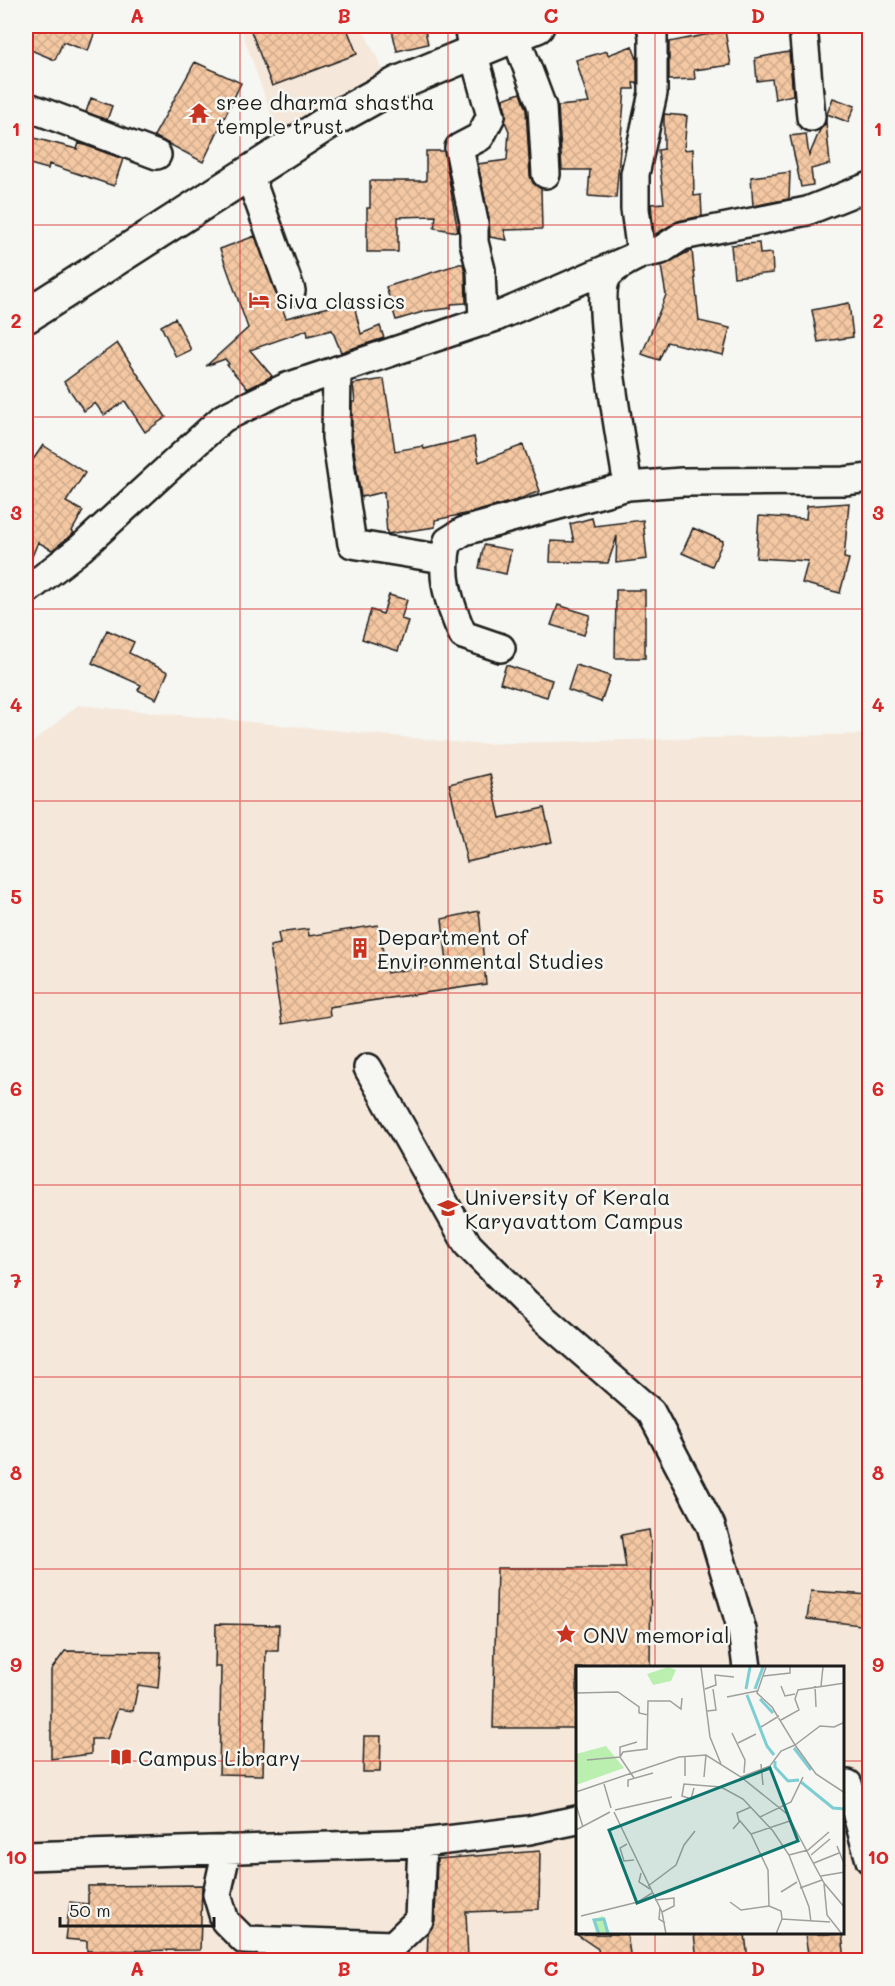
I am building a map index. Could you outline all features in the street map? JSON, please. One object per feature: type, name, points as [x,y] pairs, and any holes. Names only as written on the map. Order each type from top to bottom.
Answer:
[{"type":"main road","points":[[26,316],[332,120],[471,39],[526,30]]},
{"type":"street","points":[[641,254],[635,209],[635,174],[652,93],[653,36],[651,26]]},
{"type":"street","points":[[803,26],[812,117]]},
{"type":"street","points":[[526,30],[542,107],[546,174]]},
{"type":"street","points":[[471,39],[491,116],[480,137],[459,148],[474,222],[474,242],[481,270],[483,322]]},
{"type":"street","points":[[26,106],[157,155]]},
{"type":"street","points":[[249,174],[291,291]]},
{"type":"street","points":[[26,591],[81,548],[223,418],[287,387],[483,322],[641,254],[661,250],[682,236],[807,211],[870,186]]},
{"type":"street","points":[[628,486],[607,349],[603,290],[610,273],[641,254]]},
{"type":"street","points":[[337,370],[336,437],[352,544],[443,559]]},
{"type":"street","points":[[501,648],[463,635],[451,609],[443,559],[448,541],[464,531],[628,486],[682,482],[844,481],[870,478]]},
{"type":"street","points":[[369,1068],[468,1245],[527,1304],[651,1412],[711,1526],[742,1630],[747,1666]]},
{"type":"street","points":[[854,1783],[870,1860]]},
{"type":"street","points":[[26,1856],[422,1843],[528,1830],[576,1820]]},
{"type":"street","points":[[227,1849],[217,1894],[225,1921],[244,1940],[393,1945],[419,1920],[422,1843]]},
{"type":"shaded area","points":[[240,26],[361,26],[385,74],[279,137]]},
{"type":"shaded area","name":"University of Kerala Karyavattom Campus","points":[[78,705],[474,744],[869,734],[869,1960],[26,1960],[26,748]]},
{"type":"building","points":[[26,26],[97,26],[88,51],[63,42],[55,60],[26,48]]},
{"type":"building","points":[[249,26],[346,26],[357,54],[272,86]]},
{"type":"building","points":[[391,26],[424,26],[428,44],[397,51]]},
{"type":"building","points":[[725,31],[731,65],[694,70],[695,79],[669,80],[669,42]]},
{"type":"building","points":[[632,46],[637,59],[637,83],[633,83],[634,89],[625,89],[616,198],[588,196],[590,170],[562,170],[558,106],[589,103],[576,60],[607,51],[608,55]]},
{"type":"building","points":[[789,52],[793,95],[775,99],[772,79],[757,81],[755,58]]},
{"type":"building","points":[[195,62],[241,83],[203,162],[154,136]]},
{"type":"building","points":[[520,93],[526,110],[530,176],[533,183],[541,189],[542,229],[504,230],[507,240],[490,237],[489,219],[478,164],[507,160],[509,131],[505,122],[506,112],[503,99]]},
{"type":"building","points":[[91,98],[112,106],[107,120],[86,112]]},
{"type":"building","points":[[833,98],[855,106],[848,122],[827,114]]},
{"type":"building","points":[[664,114],[687,116],[684,150],[693,149],[694,196],[701,195],[702,216],[678,221],[654,235],[651,204],[664,203],[658,150],[664,149]]},
{"type":"building","points":[[826,122],[830,164],[811,169],[813,185],[801,187],[790,136],[806,134],[809,156]]},
{"type":"building","points":[[26,136],[77,149],[79,143],[123,159],[114,186],[49,164],[48,169],[26,163]]},
{"type":"building","points":[[426,151],[444,151],[458,232],[434,228],[436,216],[398,217],[398,252],[367,252],[367,208],[370,208],[370,181],[426,181]]},
{"type":"building","points":[[790,172],[789,199],[753,206],[751,177]]},
{"type":"building","points":[[255,236],[286,318],[353,301],[361,334],[380,326],[384,338],[341,352],[332,330],[308,336],[307,330],[250,350],[272,376],[248,389],[227,365],[229,364],[225,359],[206,366],[248,328],[220,249]]},
{"type":"building","points":[[759,243],[760,254],[772,253],[773,273],[734,277],[731,245]]},
{"type":"building","points":[[692,250],[699,321],[730,328],[723,355],[667,342],[659,360],[642,354],[666,295],[661,266]]},
{"type":"building","points":[[463,264],[465,272],[466,303],[451,304],[451,308],[426,311],[396,320],[386,287]]},
{"type":"building","points":[[849,303],[853,337],[818,342],[812,310]]},
{"type":"building","points":[[175,318],[191,350],[176,357],[161,326]]},
{"type":"building","points":[[117,343],[166,417],[145,432],[125,401],[104,415],[95,403],[84,411],[64,382]]},
{"type":"building","points":[[384,379],[395,451],[423,446],[424,449],[474,437],[479,462],[523,445],[540,491],[474,512],[435,520],[435,527],[387,534],[384,492],[361,497],[352,436],[352,402],[355,402],[353,384]]},
{"type":"building","points":[[43,445],[85,473],[66,502],[83,511],[72,531],[74,533],[52,550],[38,542],[26,571],[26,470]]},
{"type":"building","points":[[849,503],[844,558],[849,559],[840,593],[802,583],[808,561],[756,558],[759,516],[806,519],[807,506]]},
{"type":"building","points":[[592,518],[594,526],[643,520],[647,559],[616,563],[617,536],[608,563],[550,562],[551,541],[574,542],[570,524]]},
{"type":"building","points":[[693,528],[723,541],[712,566],[682,553]]},
{"type":"building","points":[[484,545],[511,550],[506,574],[479,568]]},
{"type":"building","points":[[616,590],[645,590],[645,658],[615,658]]},
{"type":"building","points":[[389,595],[407,600],[401,619],[408,621],[398,651],[362,639],[371,610],[383,614]]},
{"type":"building","points":[[558,605],[590,615],[584,635],[551,625]]},
{"type":"building","points":[[107,630],[134,642],[129,653],[168,672],[156,699],[138,690],[141,685],[92,663]]},
{"type":"building","points":[[506,665],[552,680],[547,697],[500,683]]},
{"type":"building","points":[[576,665],[610,676],[601,702],[568,690]]},
{"type":"building","points":[[490,774],[500,818],[544,808],[552,842],[467,862],[449,784]]},
{"type":"building","points":[[479,911],[486,984],[329,1007],[330,1016],[282,1024],[270,946],[280,944],[278,933],[308,929],[309,936],[378,925],[387,973],[447,963],[442,919]]},
{"type":"building","points":[[649,1530],[651,1545],[650,1666],[576,1666],[576,1728],[493,1728],[497,1568],[626,1568],[621,1535]]},
{"type":"building","points":[[811,1591],[870,1595],[870,1626],[807,1619]]},
{"type":"building","points":[[216,1624],[279,1625],[278,1651],[266,1651],[263,1775],[219,1774],[221,1667],[215,1667]]},
{"type":"building","points":[[65,1651],[161,1652],[158,1688],[138,1685],[133,1711],[118,1709],[107,1739],[91,1739],[91,1754],[51,1759],[51,1670]]},
{"type":"building","points":[[364,1736],[381,1736],[380,1772],[363,1772]]},
{"type":"building","points":[[540,1851],[539,1909],[466,1912],[468,1960],[427,1960],[428,1933],[435,1921],[437,1859]]},
{"type":"building","points":[[202,1885],[200,1950],[87,1951],[87,1941],[65,1939],[70,1902],[88,1904],[88,1886]]},
{"type":"building","points":[[577,1935],[627,1935],[631,1960],[600,1960],[598,1949]]},
{"type":"building","points":[[694,1935],[745,1935],[748,1960],[697,1960]]},
{"type":"building","points":[[805,1935],[842,1935],[845,1960],[809,1960]]},
{"type":"place","name":"sree dharma shastha temple trust","points":[[199,113]]},
{"type":"place","name":"Siva classics","points":[[259,300]]},
{"type":"place","name":"Department of Environmental Studies","points":[[360,948]]},
{"type":"place","name":"University of Kerala Karyavattom Campus","points":[[448,1208]]},
{"type":"place","name":"ONV memorial","points":[[566,1634]]},
{"type":"place","name":"Campus Library","points":[[121,1757]]}]
